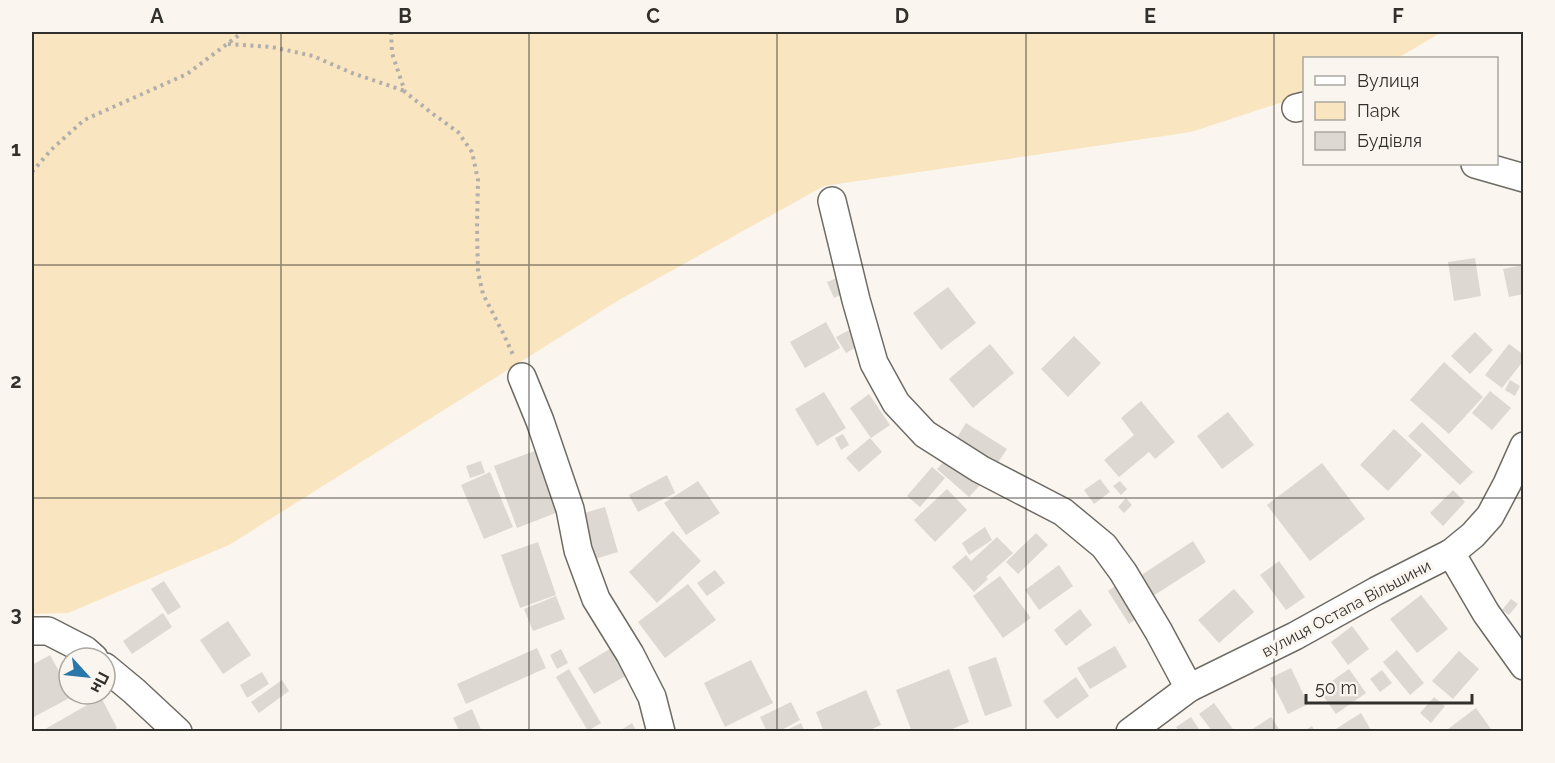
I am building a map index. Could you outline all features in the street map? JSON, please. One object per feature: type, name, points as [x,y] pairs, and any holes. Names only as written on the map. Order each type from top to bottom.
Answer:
[{"type":"street","points":[[1478,165],[1524,178]]},
{"type":"street","points":[[832,201],[874,363],[896,404],[925,434],[980,469],[1063,512],[1104,546],[1123,572],[1153,622],[1189,688]]},
{"type":"street","points":[[522,377],[540,421],[570,509],[578,550],[596,599],[630,654],[652,696],[661,732]]},
{"type":"street","name":"вулиця Остапа Вільшини","points":[[1130,732],[1189,688],[1295,636],[1451,553],[1473,535],[1490,516],[1524,446]]},
{"type":"street","points":[[1451,553],[1486,613],[1524,666]]},
{"type":"street","points":[[32,630],[48,631],[76,646]]},
{"type":"street","points":[[117,677],[178,732]]},
{"type":"path","points":[[32,172],[51,150],[84,120],[187,74],[243,32]]},
{"type":"path","points":[[391,32],[392,53],[405,92]]},
{"type":"path","points":[[227,44],[272,48],[313,56],[405,92],[458,132],[472,152],[478,180],[478,272],[483,294],[522,377]]},
{"type":"green space","points":[[32,32],[1442,32],[1400,57],[1303,57],[1303,95],[1191,132],[824,186],[619,300],[229,545],[68,613],[32,614]]},
{"type":"building","points":[[1475,258],[1481,296],[1454,301],[1448,262]]},
{"type":"building","points":[[1524,265],[1524,294],[1509,297],[1503,269]]},
{"type":"building","points":[[844,275],[851,290],[834,298],[827,282]]},
{"type":"building","points":[[948,287],[976,323],[941,350],[913,313]]},
{"type":"building","points":[[826,322],[840,348],[805,368],[790,342]]},
{"type":"building","points":[[853,328],[862,344],[846,353],[836,337]]},
{"type":"building","points":[[1475,332],[1493,350],[1470,374],[1451,356]]},
{"type":"building","points":[[1074,336],[1101,363],[1068,397],[1041,369]]},
{"type":"building","points":[[990,344],[1014,373],[973,408],[949,379]]},
{"type":"building","points":[[1509,344],[1524,355],[1524,360],[1502,388],[1485,375]]},
{"type":"building","points":[[1444,362],[1483,397],[1449,434],[1410,400]]},
{"type":"building","points":[[1510,380],[1520,386],[1515,396],[1505,390]]},
{"type":"building","points":[[1490,391],[1511,408],[1492,430],[1472,413]]},
{"type":"building","points":[[824,392],[846,428],[817,446],[795,409]]},
{"type":"building","points":[[869,394],[890,425],[871,438],[850,408]]},
{"type":"building","points":[[1141,401],[1175,442],[1155,459],[1149,452],[1119,477],[1104,460],[1134,435],[1121,418]]},
{"type":"building","points":[[1228,412],[1254,445],[1222,469],[1197,436]]},
{"type":"building","points":[[1422,422],[1473,472],[1460,485],[1408,436]]},
{"type":"building","points":[[966,423],[1007,449],[997,464],[956,439]]},
{"type":"building","points":[[1394,429],[1422,455],[1388,491],[1360,465]]},
{"type":"building","points":[[843,434],[849,445],[841,450],[835,438]]},
{"type":"building","points":[[870,438],[882,452],[859,472],[846,458]]},
{"type":"building","points":[[543,448],[566,509],[517,528],[494,466]]},
{"type":"building","points":[[949,456],[981,484],[969,497],[937,469]]},
{"type":"building","points":[[481,461],[485,473],[470,478],[466,466]]},
{"type":"building","points":[[1322,463],[1365,519],[1310,561],[1267,505]]},
{"type":"building","points":[[932,467],[945,478],[920,507],[907,496]]},
{"type":"building","points":[[490,472],[513,527],[484,539],[461,485]]},
{"type":"building","points":[[667,475],[675,493],[638,512],[629,495]]},
{"type":"building","points":[[1100,479],[1110,492],[1094,504],[1084,490]]},
{"type":"building","points":[[698,481],[720,513],[686,535],[664,503]]},
{"type":"building","points":[[1120,481],[1127,489],[1121,495],[1113,486]]},
{"type":"building","points":[[947,489],[967,510],[935,542],[914,520]]},
{"type":"building","points":[[1453,490],[1465,502],[1443,526],[1430,513]]},
{"type":"building","points":[[1126,498],[1132,505],[1124,513],[1118,507]]},
{"type":"building","points":[[605,507],[618,552],[595,559],[581,514]]},
{"type":"building","points":[[985,527],[992,540],[969,555],[962,543]]},
{"type":"building","points":[[673,531],[701,561],[657,603],[629,572]]},
{"type":"building","points":[[1036,533],[1048,545],[1018,574],[1006,562]]},
{"type":"building","points":[[997,537],[1013,553],[986,577],[988,579],[974,592],[952,567],[966,555],[971,561]]},
{"type":"building","points":[[1193,541],[1206,562],[1153,596],[1140,576]]},
{"type":"building","points":[[538,542],[556,595],[520,608],[501,555]]},
{"type":"building","points":[[1279,561],[1305,597],[1286,610],[1260,575]]},
{"type":"building","points":[[1059,565],[1073,586],[1039,610],[1025,590]]},
{"type":"building","points":[[715,570],[725,583],[707,596],[697,583]]},
{"type":"building","points":[[1000,576],[1031,618],[1003,638],[973,596]]},
{"type":"building","points":[[164,581],[181,607],[168,615],[151,589]]},
{"type":"building","points":[[1121,582],[1142,615],[1129,624],[1108,591]]},
{"type":"building","points":[[688,584],[716,620],[665,658],[638,622]]},
{"type":"building","points":[[1234,589],[1254,612],[1219,643],[1198,620]]},
{"type":"building","points":[[1421,595],[1448,629],[1417,653],[1390,619]]},
{"type":"building","points":[[556,596],[565,619],[533,631],[524,609]]},
{"type":"building","points":[[1511,599],[1518,604],[1509,615],[1502,610]]},
{"type":"building","points":[[1080,609],[1092,625],[1066,646],[1054,630]]},
{"type":"building","points":[[163,613],[172,627],[132,654],[123,641]]},
{"type":"building","points":[[228,621],[251,655],[223,674],[200,640]]},
{"type":"building","points":[[1352,626],[1369,649],[1348,665],[1331,642]]},
{"type":"building","points":[[1115,646],[1127,667],[1090,689],[1077,668]]},
{"type":"building","points":[[613,647],[629,674],[594,694],[578,668]]},
{"type":"building","points":[[537,648],[546,668],[466,704],[457,684]]},
{"type":"building","points":[[561,649],[568,663],[557,669],[550,655]]},
{"type":"building","points":[[1397,650],[1424,683],[1410,695],[1383,662]]},
{"type":"building","points":[[1459,651],[1479,669],[1453,699],[1432,681]]},
{"type":"building","points":[[50,655],[57,668],[57,705],[34,717],[32,713],[32,665]]},
{"type":"building","points":[[996,657],[1012,706],[985,716],[968,667]]},
{"type":"building","points":[[751,660],[773,703],[725,727],[704,683]]},
{"type":"building","points":[[1291,668],[1308,704],[1288,714],[1270,678]]},
{"type":"building","points":[[569,669],[601,723],[588,731],[556,677]]},
{"type":"building","points":[[949,669],[969,722],[945,732],[912,732],[896,690]]},
{"type":"building","points":[[1349,669],[1366,693],[1336,714],[1319,690]]},
{"type":"building","points":[[1382,670],[1392,683],[1380,692],[1370,679]]},
{"type":"building","points":[[262,672],[269,684],[247,698],[240,685]]},
{"type":"building","points":[[1076,677],[1089,696],[1057,719],[1043,701]]},
{"type":"building","points":[[282,680],[289,691],[259,713],[251,702]]},
{"type":"building","points":[[866,690],[881,725],[865,732],[824,732],[816,712]]},
{"type":"building","points":[[1434,697],[1445,706],[1431,723],[1420,713]]},
{"type":"building","points":[[791,702],[800,720],[778,732],[767,732],[760,717]]},
{"type":"building","points":[[1214,703],[1235,732],[1213,732],[1199,714]]},
{"type":"building","points":[[85,706],[106,706],[117,728],[111,732],[40,732]]},
{"type":"building","points":[[1476,708],[1493,732],[1444,732]]},
{"type":"building","points":[[472,709],[482,732],[460,732],[453,718]]},
{"type":"building","points":[[1361,713],[1371,730],[1368,732],[1331,732]]},
{"type":"building","points":[[1191,717],[1201,732],[1179,732],[1176,727]]},
{"type":"building","points":[[1271,717],[1281,732],[1248,732]]},
{"type":"building","points":[[632,723],[637,732],[618,732]]},
{"type":"building","points":[[801,723],[805,732],[783,732]]},
{"type":"building","points":[[1312,726],[1315,732],[1302,732]]}]
